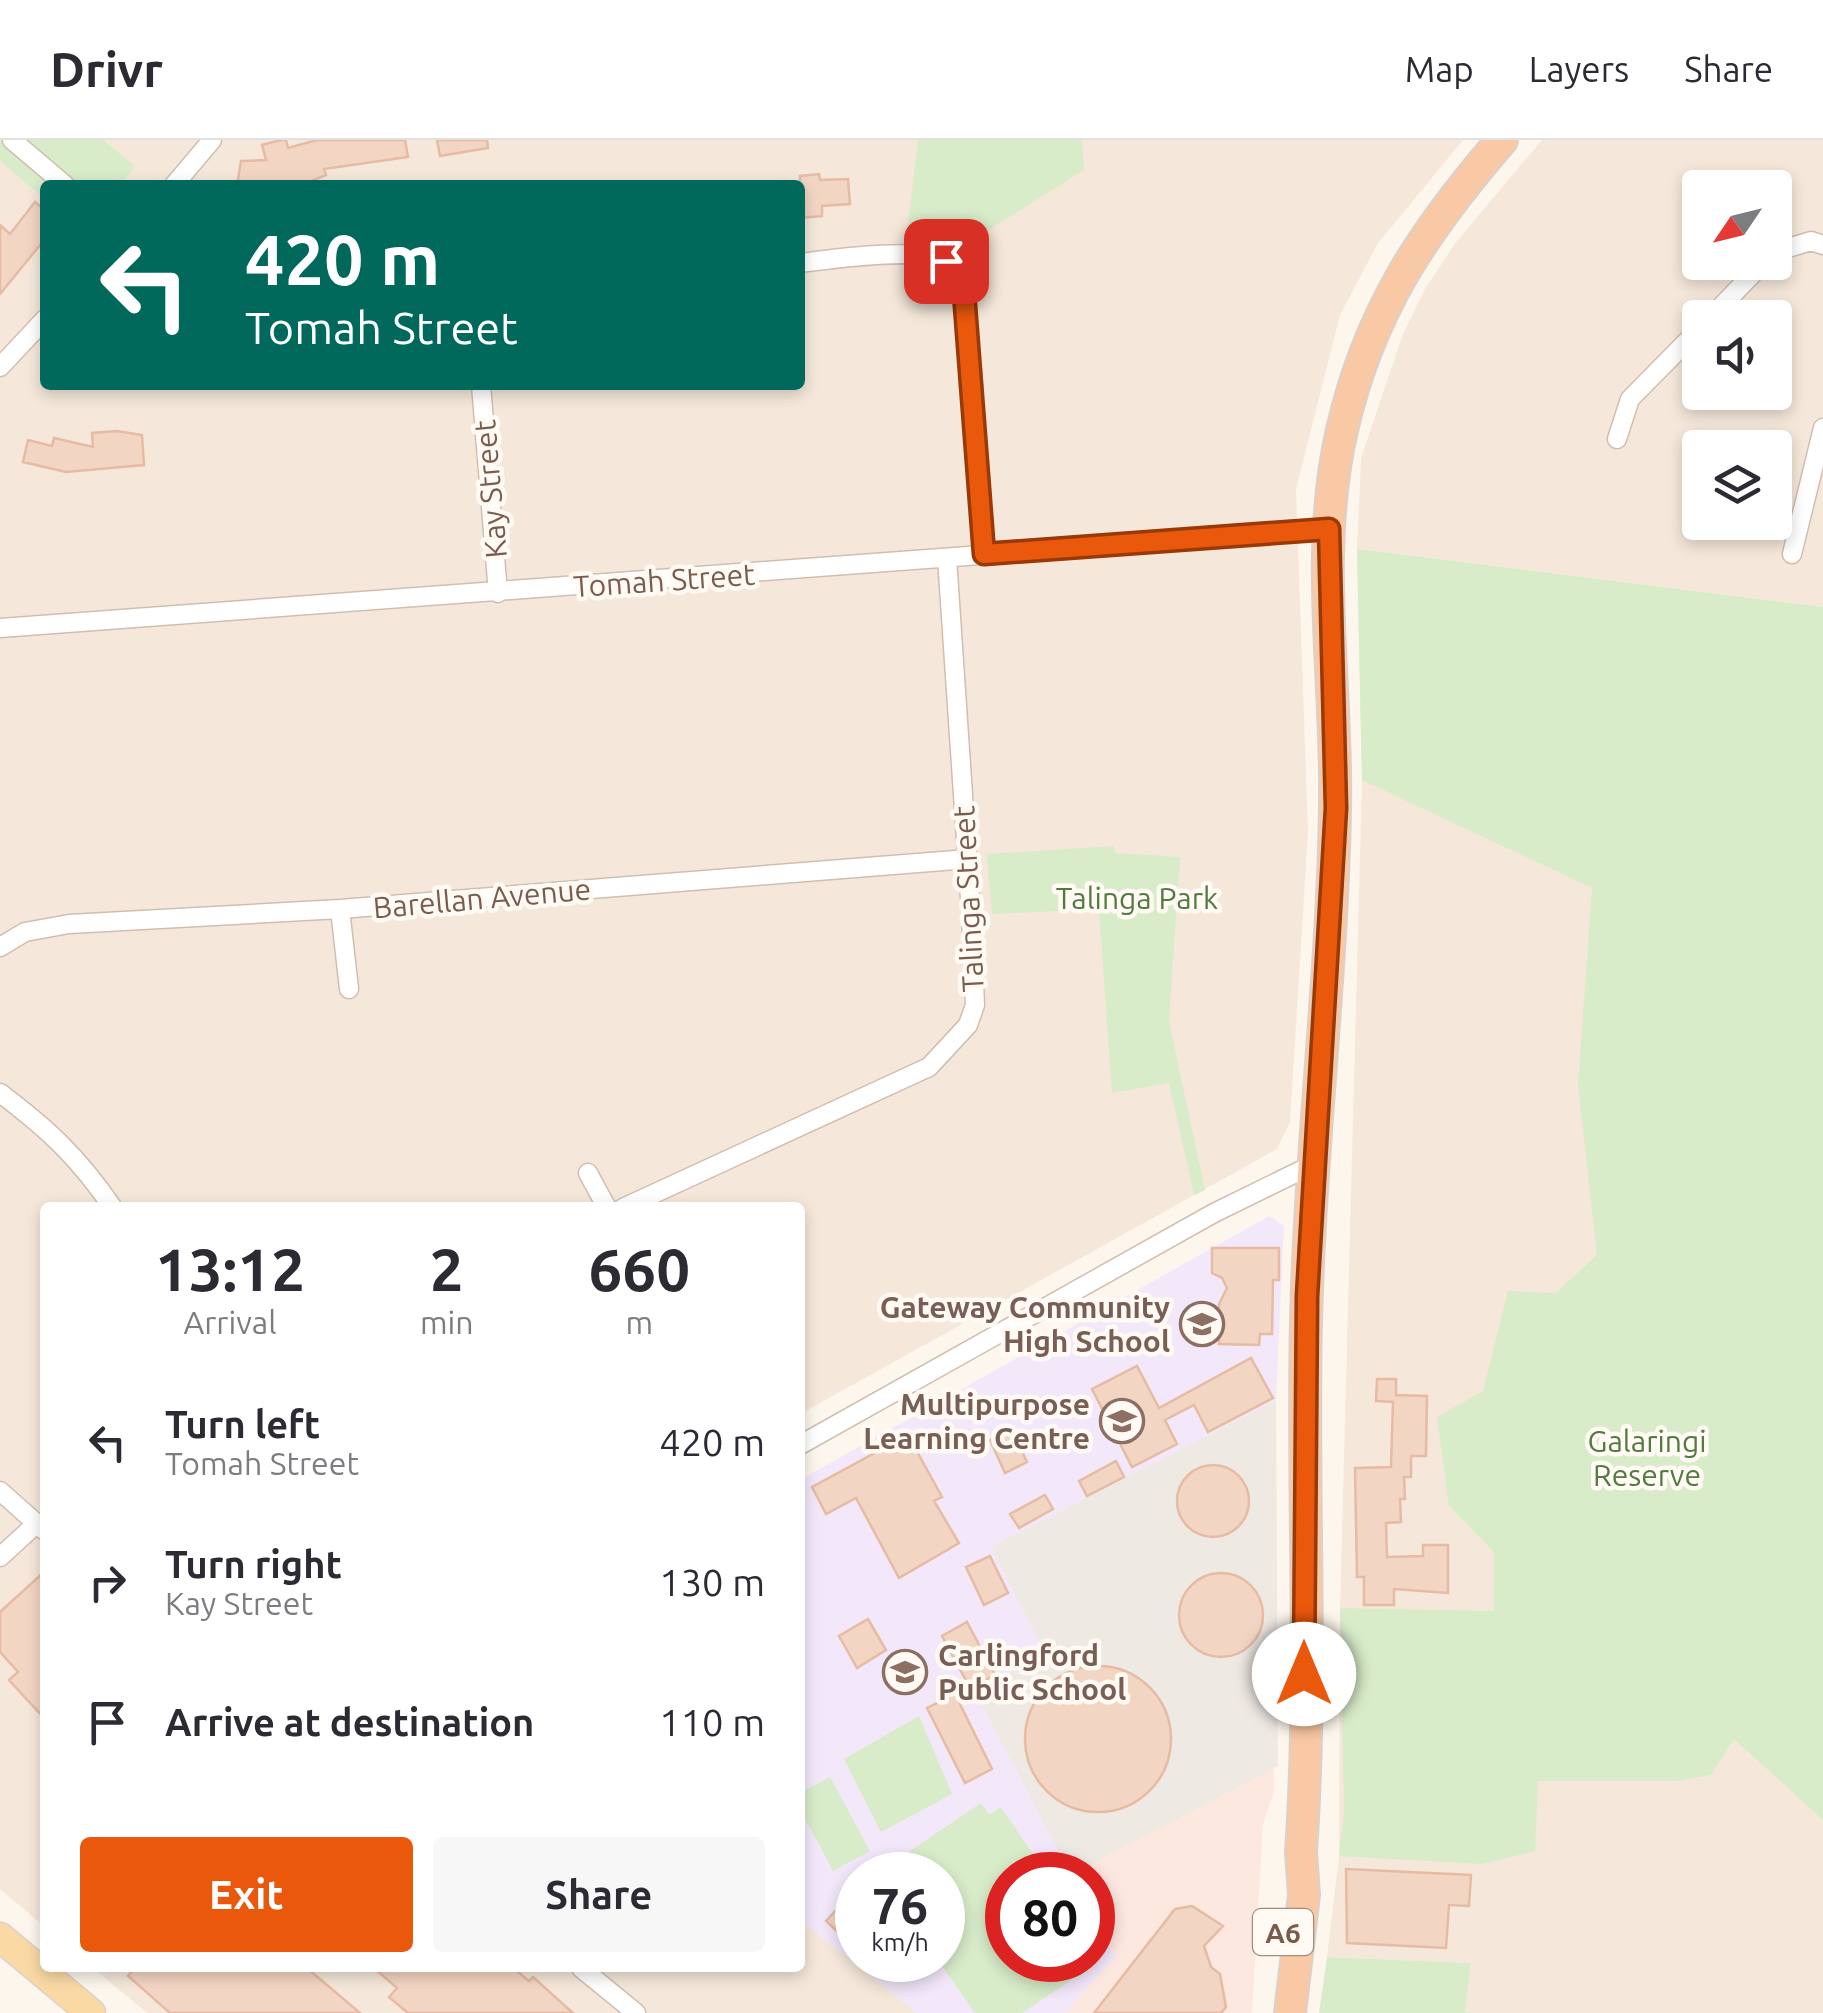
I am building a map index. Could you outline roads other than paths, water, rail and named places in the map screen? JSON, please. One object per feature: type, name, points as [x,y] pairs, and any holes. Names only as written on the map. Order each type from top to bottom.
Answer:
[{"type":"highway","name":"A6","points":[[1290,2013],[1304,1895],[1301,1852],[1306,1333],[1336,808],[1329,529],[1342,431],[1357,373],[1381,314],[1409,258],[1502,140]]},
{"type":"highway","name":"A6","points":[[1271,2013],[1288,1890],[1301,1852]]},
{"type":"main road","points":[[0,1937],[40,1970]]},
{"type":"main road","points":[[42,1972],[91,2013]]},
{"type":"street","points":[[12,140],[59,180]]},
{"type":"street","points":[[178,180],[212,140]]},
{"type":"street","points":[[1792,247],[1811,241],[1823,244]]},
{"type":"street","points":[[805,264],[921,255],[946,261],[956,268],[964,293],[984,554]]},
{"type":"street","points":[[1727,300],[1747,280]]},
{"type":"street","points":[[0,367],[40,324]]},
{"type":"street","points":[[1616,438],[1630,399],[1682,346]]},
{"type":"street","name":"Kay Street","points":[[481,390],[498,592]]},
{"type":"street","points":[[1792,554],[1823,428]]},
{"type":"street","name":"Tomah Street","points":[[0,628],[1329,529]]},
{"type":"street","name":"Talinga Street","points":[[637,1202],[904,1080],[945,1055],[968,1025],[975,1005],[947,558]]},
{"type":"street","name":"Barellan Avenue","points":[[0,947],[47,926],[340,909],[968,859]]},
{"type":"street","points":[[340,909],[349,989]]},
{"type":"street","points":[[0,1093],[50,1129],[74,1154],[109,1202]]},
{"type":"street","points":[[805,1442],[1214,1214],[1314,1164]]},
{"type":"street","points":[[588,1173],[604,1202]]},
{"type":"street","points":[[0,1491],[40,1527]]},
{"type":"street","points":[[0,1557],[40,1529]]},
{"type":"street","points":[[586,1972],[636,2013]]},
{"type":"place","name":"Gateway Community High School","points":[[1202,1324]]},
{"type":"place","name":"Multipurpose Learning Centre","points":[[1122,1421]]},
{"type":"place","name":"Carlingford Public School","points":[[905,1672]]},
{"type":"park label","name":"Talinga Park","points":[[1137,898]]},
{"type":"park label","name":"Galaringi Reserve","points":[[1647,1458]]}]
